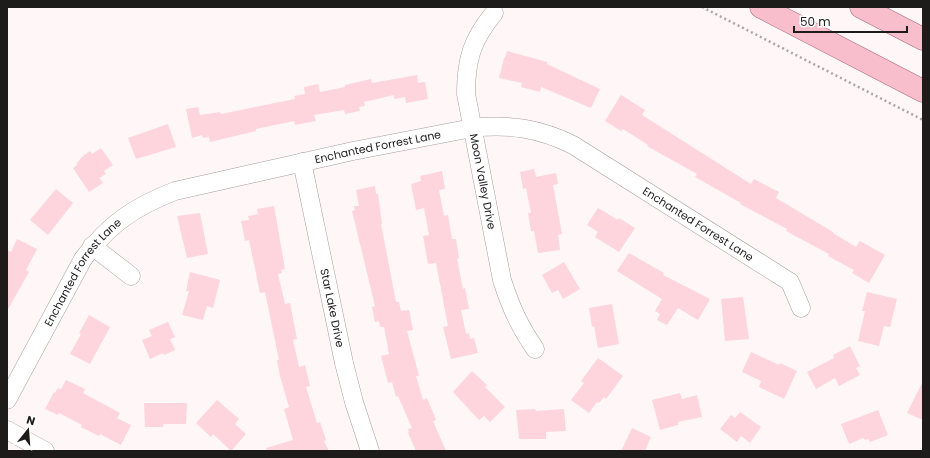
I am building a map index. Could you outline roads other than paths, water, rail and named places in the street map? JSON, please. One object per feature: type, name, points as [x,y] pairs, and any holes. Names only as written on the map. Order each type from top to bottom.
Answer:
[{"type":"main road","points":[[761,7],[923,92]]},
{"type":"main road","points":[[860,7],[923,39]]},
{"type":"street","name":"Moon Valley Drive","points":[[494,13],[484,25],[469,56],[466,75],[466,94],[502,280],[510,304],[521,327],[535,349]]},
{"type":"street","name":"Enchanted Forrest Lane","points":[[7,400],[83,259],[92,246],[109,228],[129,213],[151,200],[175,191],[302,162],[472,128],[515,126],[560,138],[573,145],[790,282],[801,308]]},
{"type":"street","name":"Star Lake Drive","points":[[302,162],[344,363],[354,402],[370,451]]},
{"type":"street","points":[[92,246],[131,276]]},
{"type":"street","points":[[7,430],[45,451]]}]
